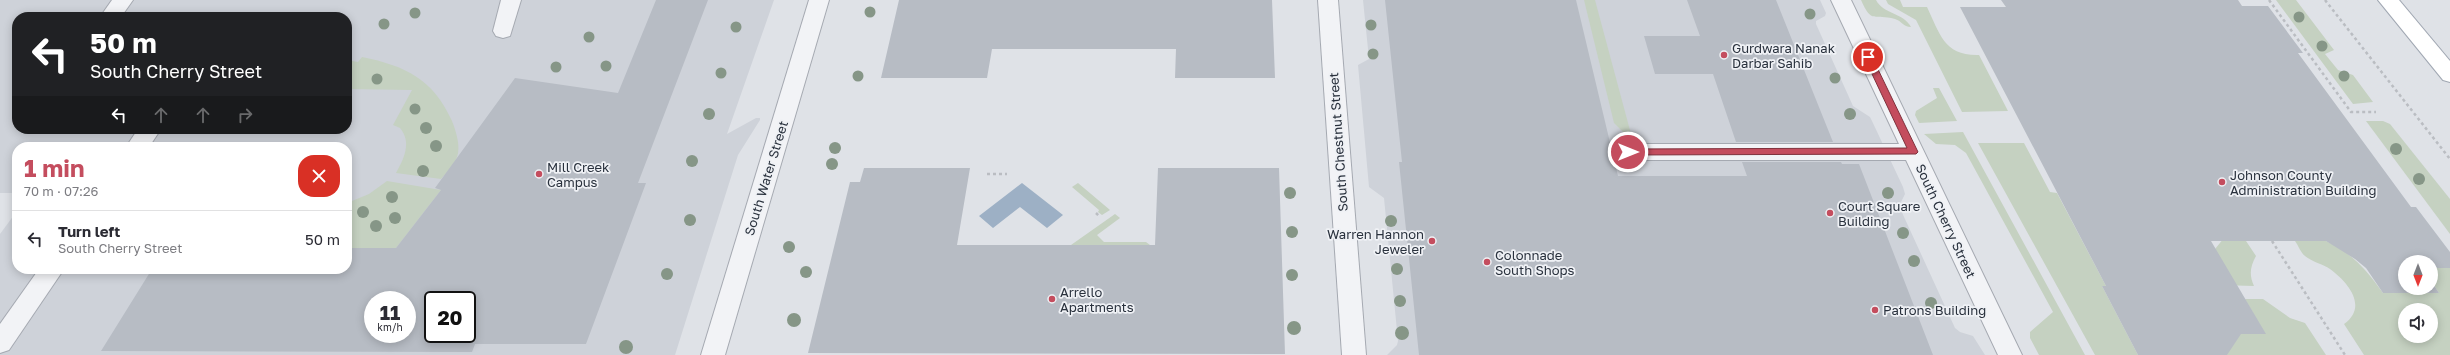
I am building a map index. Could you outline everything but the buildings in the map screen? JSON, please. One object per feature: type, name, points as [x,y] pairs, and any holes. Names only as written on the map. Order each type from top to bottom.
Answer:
[{"type":"main road","points":[[2388,0],[2450,75]]},
{"type":"street","points":[[114,12],[123,0]]},
{"type":"street","points":[[503,31],[511,0]]},
{"type":"street","name":"South Water Street","points":[[713,355],[819,0]]},
{"type":"street","name":"South Chestnut Street","points":[[1328,0],[1354,355]]},
{"type":"street","name":"South Cherry Street","points":[[1841,0],[2010,355]]},
{"type":"street","points":[[1628,152],[1913,152]]},
{"type":"street","points":[[0,343],[48,274]]},
{"type":"path","points":[[2269,0],[2351,112],[2376,112]]},
{"type":"path","points":[[2325,0],[2450,159]]},
{"type":"path","points":[[987,174],[1007,174]]},
{"type":"path","points":[[1096,213],[1100,217]]},
{"type":"path","points":[[2272,241],[2345,355]]},
{"type":"shaded area","name":"Mill Creek Campus","points":[[0,0],[774,0],[727,134],[756,118],[760,118],[760,120],[738,155],[675,355],[0,355],[0,234],[12,218],[12,274],[352,274],[352,142],[12,142],[12,193],[0,193]]},
{"type":"shaded area","points":[[1363,0],[1820,0],[1826,13],[1825,16],[1816,21],[1816,24],[1853,106],[1870,117],[1903,187],[1905,194],[1899,206],[1955,328],[1960,332],[1973,336],[1985,355],[1387,355],[1397,345],[1398,341],[1384,198],[1369,187],[1358,65],[1369,59]]},
{"type":"green space","points":[[1584,0],[1595,0],[1631,134],[1624,133],[1614,123]]},
{"type":"green space","points":[[1861,0],[1876,0],[1883,8],[1908,22],[1911,27],[1888,17],[1874,17],[1868,13]]},
{"type":"green space","points":[[1886,0],[1900,0],[1903,7],[1927,7],[1945,42],[1958,52],[1979,55],[2008,111],[1962,112],[1916,20],[1888,4]]},
{"type":"green space","points":[[2276,0],[2296,0],[2334,50],[2325,54],[2338,70],[2353,75],[2373,102],[2353,104]]},
{"type":"green space","points":[[362,57],[405,70],[427,85],[436,95],[452,121],[458,139],[458,153],[456,160],[441,179],[396,173],[406,150],[406,139],[400,128],[393,125],[412,90],[352,89],[352,61],[358,62]]},
{"type":"green space","points":[[1933,88],[1939,88],[1957,121],[1919,123],[1915,115],[1916,111],[1937,98]]},
{"type":"green space","points":[[2366,121],[2383,121],[2390,124],[2450,199],[2450,234]]},
{"type":"green space","points":[[1963,132],[2085,355],[2039,355],[2030,338],[2030,332],[2053,312],[1966,153],[1955,145],[1936,144],[1924,134]]},
{"type":"green space","points":[[1978,143],[2024,143],[2050,192],[2057,193],[2106,286],[2102,286],[2138,355],[2095,355]]},
{"type":"green space","points":[[387,181],[441,190],[396,248],[352,248],[352,201],[369,194]]},
{"type":"green space","points":[[1078,183],[1110,210],[1102,215],[1098,212],[1099,210],[1072,187]]},
{"type":"green space","points":[[1115,214],[1120,218],[1097,235],[1104,242],[1146,242],[1150,245],[1071,245]]},
{"type":"green space","points":[[2224,238],[2246,241],[2256,256],[2252,264],[2251,271],[2251,278],[2254,286],[2220,285],[2211,254]]},
{"type":"green space","points":[[2324,240],[2342,250],[2357,262],[2383,293],[2398,293],[2398,295],[2438,295],[2438,268],[2450,268],[2450,355],[2364,355],[2344,324],[2355,310],[2353,295],[2349,288],[2344,281],[2330,269],[2311,260],[2302,253],[2295,241]]},
{"type":"green space","points":[[2245,299],[2263,299],[2290,318],[2305,323],[2326,355],[2227,355],[2229,334],[2265,334]]},
{"type":"water","points":[[1022,183],[1063,215],[1047,228],[1020,207],[993,228],[979,216]]},
{"type":"place","name":"Gurdwara Nanak Darbar Sahib","points":[[1724,55]]},
{"type":"place","name":"Mill Creek Campus","points":[[539,174]]},
{"type":"place","name":"Johnson County Administration Building","points":[[2222,182]]},
{"type":"place","name":"Court Square Building","points":[[1830,213]]},
{"type":"place","name":"Warren Hannon Jeweler","points":[[1432,241]]},
{"type":"place","name":"Colonnade South Shops","points":[[1487,262]]},
{"type":"place","name":"Arrello Apartments","points":[[1052,299]]},
{"type":"place","name":"Patrons Building","points":[[1875,310]]},
{"type":"route","points":[[1628,152],[1913,152],[1868,57]]}]
